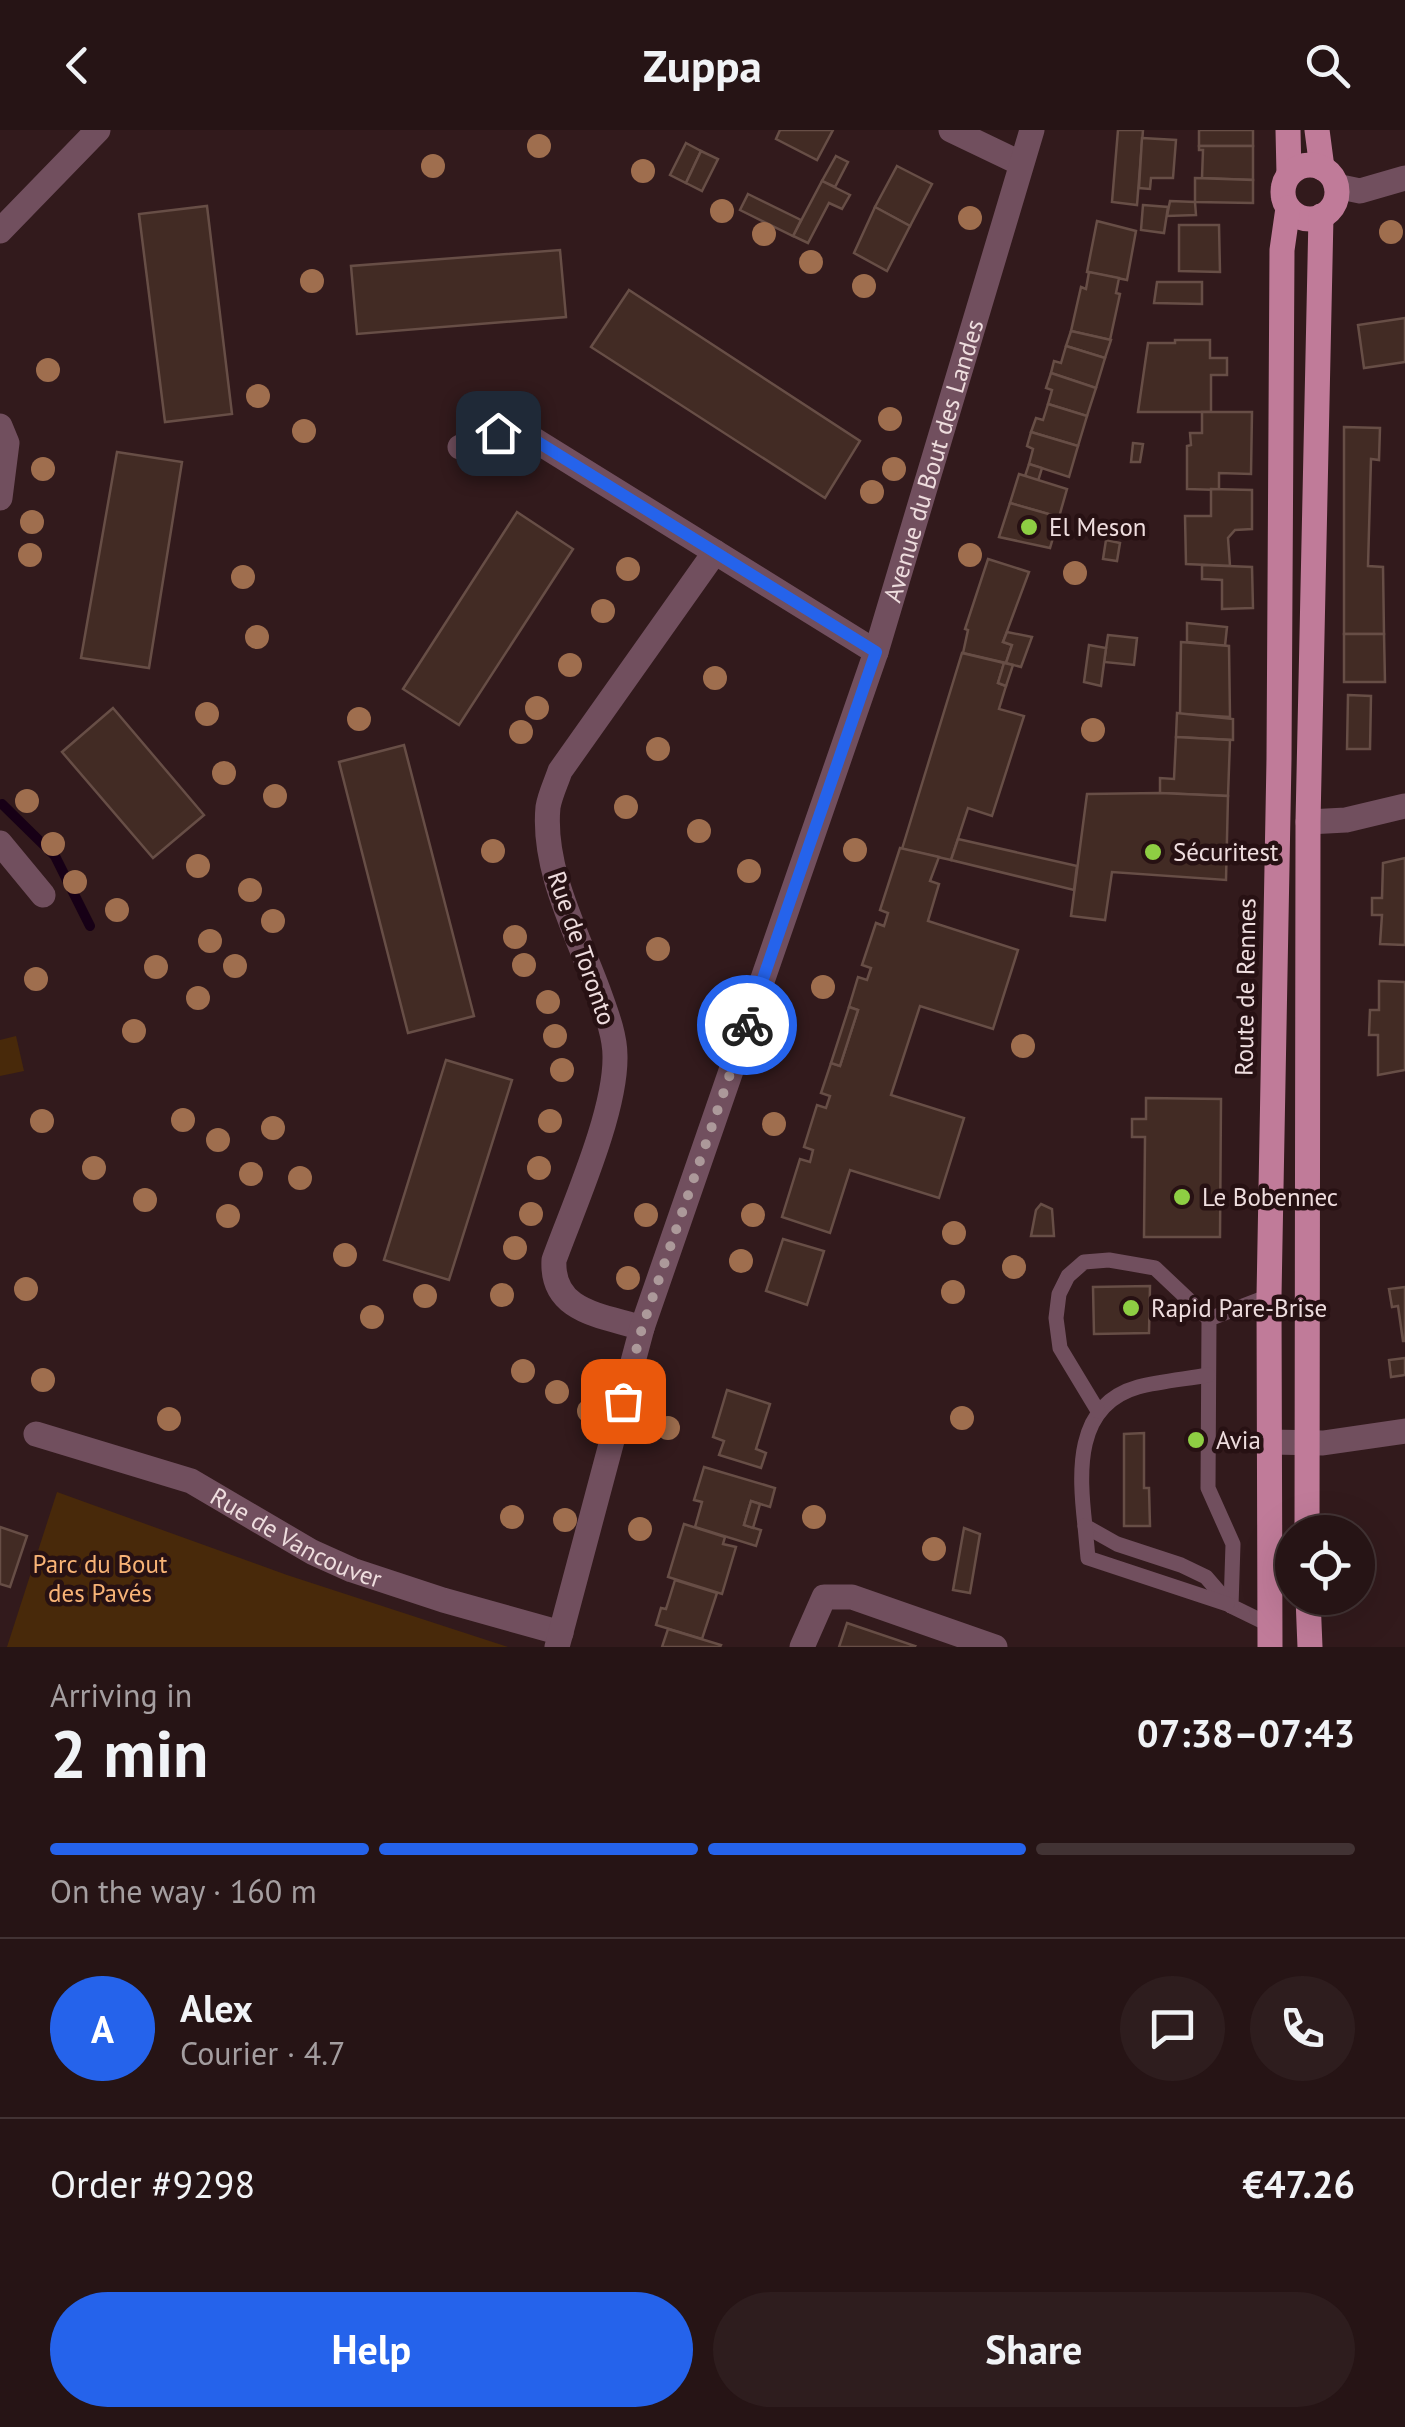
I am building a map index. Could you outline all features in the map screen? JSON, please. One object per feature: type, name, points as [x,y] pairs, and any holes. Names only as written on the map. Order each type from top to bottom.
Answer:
[{"type":"main road","points":[[1288,130],[1289,174]]},
{"type":"main road","points":[[1317,130],[1329,177],[1331,209],[1309,219],[1288,208],[1283,185],[1298,167],[1310,164],[1329,177]]},
{"type":"main road","name":"Route de Rennes","points":[[1270,1636],[1282,250],[1288,208]]},
{"type":"main road","points":[[1307,1515],[1308,822],[1321,216]]},
{"type":"main road","points":[[1309,1615],[1310,1647]]},
{"type":"street","points":[[0,231],[98,130]]},
{"type":"street","points":[[952,130],[1020,163]]},
{"type":"street","name":"Avenue du Bout des Landes","points":[[559,1640],[642,1328],[876,652],[1032,130]]},
{"type":"street","points":[[1329,177],[1360,191],[1405,178]]},
{"type":"street","points":[[0,426],[8,443],[0,498]]},
{"type":"street","points":[[460,448],[498,433],[533,439],[876,652]]},
{"type":"street","name":"Rue de Toronto","points":[[642,1328],[572,1305],[559,1293],[553,1278],[554,1260],[595,1148],[616,1055],[608,1020],[557,880],[547,835],[548,802],[560,771],[715,552]]},
{"type":"street","points":[[1308,822],[1346,820],[1405,806]]},
{"type":"street","points":[[0,842],[43,896]]},
{"type":"street","points":[[1270,1442],[1323,1443],[1405,1432]]},
{"type":"street","name":"Rue de Vancouver","points":[[36,1434],[191,1481],[312,1552],[352,1570],[559,1640]]},
{"type":"street","points":[[802,1647],[824,1596],[852,1597],[952,1640],[995,1647]]},
{"type":"lane","points":[[1098,1411],[1060,1348],[1056,1318],[1064,1285],[1084,1262],[1108,1260],[1154,1268],[1209,1320],[1208,1488],[1234,1544],[1230,1606]]},
{"type":"lane","points":[[1209,1320],[1270,1296]]},
{"type":"lane","points":[[1208,1375],[1135,1388],[1098,1411],[1084,1442],[1080,1480],[1088,1558],[1230,1606]]},
{"type":"lane","points":[[1085,1526],[1117,1544],[1206,1577],[1230,1606],[1270,1636]]},
{"type":"green space","points":[[16,1036],[24,1071],[0,1076],[0,1040]]},
{"type":"green space","name":"Parc du Bout des Pavés","points":[[57,1492],[287,1575],[508,1647],[7,1647]]},
{"type":"building","points":[[780,130],[833,130],[817,160],[776,139]]},
{"type":"building","points":[[1118,130],[1143,130],[1137,205],[1112,202]]},
{"type":"building","points":[[1199,130],[1253,130],[1253,146],[1199,146]]},
{"type":"building","points":[[1142,138],[1176,140],[1173,178],[1151,178],[1150,189],[1139,188]]},
{"type":"building","points":[[686,143],[701,151],[686,183],[670,175]]},
{"type":"building","points":[[1199,146],[1253,146],[1253,180],[1202,178],[1203,150]]},
{"type":"building","points":[[701,151],[718,159],[702,191],[686,183]]},
{"type":"building","points":[[836,156],[848,162],[835,187],[822,181]]},
{"type":"building","points":[[897,166],[932,184],[910,226],[875,207]]},
{"type":"building","points":[[1195,178],[1253,180],[1253,203],[1195,202]]},
{"type":"building","points":[[822,181],[850,195],[842,209],[829,203],[808,243],[793,236]]},
{"type":"building","points":[[748,194],[801,220],[793,236],[740,210]]},
{"type":"building","points":[[1170,201],[1195,202],[1196,215],[1167,216]]},
{"type":"building","points":[[1143,205],[1168,207],[1164,233],[1141,230]]},
{"type":"building","points":[[207,206],[232,414],[165,422],[139,214]]},
{"type":"building","points":[[875,207],[910,226],[887,271],[854,253]]},
{"type":"building","points":[[1097,221],[1136,231],[1127,280],[1087,272]]},
{"type":"building","points":[[1179,225],[1219,225],[1220,272],[1179,271]]},
{"type":"building","points":[[560,250],[566,317],[357,334],[351,266]]},
{"type":"building","points":[[1089,272],[1119,278],[1116,293],[1120,294],[1110,340],[1071,331],[1081,287],[1086,289]]},
{"type":"building","points":[[1157,282],[1202,282],[1202,304],[1154,303]]},
{"type":"building","points":[[629,290],[860,441],[825,498],[591,347]]},
{"type":"building","points":[[1405,318],[1405,362],[1364,368],[1358,325]]},
{"type":"building","points":[[1071,331],[1111,340],[1105,358],[1066,346]]},
{"type":"building","points":[[1210,340],[1210,358],[1227,358],[1227,375],[1211,375],[1211,412],[1138,412],[1148,343]]},
{"type":"building","points":[[1066,346],[1105,358],[1096,388],[1051,373],[1054,361],[1061,363]]},
{"type":"building","points":[[1051,373],[1096,388],[1087,416],[1048,404],[1052,390],[1046,388]]},
{"type":"building","points":[[1048,404],[1087,416],[1078,446],[1031,432],[1036,418],[1043,420]]},
{"type":"building","points":[[1202,412],[1252,412],[1251,474],[1219,473],[1219,490],[1187,489],[1187,446],[1191,445],[1190,433],[1202,433]]},
{"type":"building","points":[[1344,427],[1380,428],[1379,460],[1371,459],[1368,566],[1383,567],[1384,634],[1344,634]]},
{"type":"building","points":[[1031,432],[1078,446],[1069,477],[1029,464],[1033,449],[1027,446]]},
{"type":"building","points":[[1133,443],[1143,444],[1140,462],[1131,462]]},
{"type":"building","points":[[117,452],[182,462],[149,668],[81,658]]},
{"type":"building","points":[[1029,464],[1042,468],[1038,481],[1025,476]]},
{"type":"building","points":[[1019,474],[1067,489],[1059,517],[1010,503]]},
{"type":"building","points":[[1211,489],[1252,490],[1252,529],[1235,530],[1228,538],[1230,566],[1186,564],[1185,516],[1211,516]]},
{"type":"building","name":"El Meson","points":[[1010,503],[1059,517],[1050,548],[999,537]]},
{"type":"building","points":[[517,512],[573,549],[459,725],[403,689]]},
{"type":"building","points":[[1106,540],[1120,543],[1117,561],[1103,559]]},
{"type":"building","points":[[988,559],[1029,572],[1003,642],[1012,645],[1006,663],[963,653],[968,630],[965,629]]},
{"type":"building","points":[[1202,565],[1252,567],[1253,608],[1222,609],[1222,580],[1202,579]]},
{"type":"building","points":[[1187,623],[1227,627],[1225,646],[1187,642]]},
{"type":"building","points":[[1007,632],[1032,637],[1021,667],[1006,663],[1012,645],[1003,642]]},
{"type":"building","points":[[1344,634],[1384,634],[1385,682],[1344,682]]},
{"type":"building","points":[[1108,635],[1137,638],[1134,665],[1104,662]]},
{"type":"building","points":[[1181,642],[1229,646],[1230,717],[1180,714]]},
{"type":"building","points":[[1089,645],[1106,648],[1101,686],[1084,682]]},
{"type":"building","points":[[962,653],[1004,663],[998,683],[1006,686],[999,709],[1024,716],[992,816],[968,808],[951,860],[902,849]]},
{"type":"building","points":[[1004,663],[1013,665],[1006,686],[998,683]]},
{"type":"building","points":[[1348,695],[1371,696],[1370,749],[1347,749]]},
{"type":"building","points":[[113,708],[204,815],[153,858],[62,752]]},
{"type":"building","points":[[1177,713],[1233,719],[1233,740],[1176,737]]},
{"type":"building","points":[[1176,737],[1230,740],[1228,796],[1160,793],[1160,778],[1174,779]]},
{"type":"building","points":[[404,745],[474,1016],[408,1033],[339,762]]},
{"type":"building","name":"Sécuritest","points":[[1087,794],[1228,796],[1226,880],[1112,872],[1105,920],[1071,916]]},
{"type":"building","points":[[958,839],[1077,866],[1074,890],[951,860]]},
{"type":"building","points":[[900,848],[939,857],[930,881],[939,884],[928,921],[1018,950],[993,1029],[920,1006],[891,1095],[964,1118],[939,1198],[850,1170],[830,1233],[782,1217],[800,1159],[810,1162],[813,1150],[804,1147],[817,1105],[826,1108],[830,1096],[821,1093],[831,1063],[840,1066],[858,1010],[849,1007],[858,977],[867,980],[871,968],[862,965],[876,923],[884,926],[888,913],[880,910]]},
{"type":"building","points":[[1405,858],[1405,945],[1380,944],[1382,915],[1372,915],[1372,898],[1382,898],[1383,863]]},
{"type":"building","points":[[1379,981],[1405,982],[1405,1070],[1378,1075],[1378,1035],[1369,1035],[1370,1010],[1379,1010]]},
{"type":"building","points":[[849,1007],[858,1010],[840,1066],[831,1063]]},
{"type":"building","points":[[446,1060],[512,1080],[449,1280],[384,1260]]},
{"type":"building","name":"Le Bobennec","points":[[1146,1098],[1221,1099],[1220,1237],[1144,1237],[1145,1137],[1132,1137],[1132,1119],[1146,1119]]},
{"type":"building","points":[[1041,1204],[1052,1209],[1054,1236],[1031,1236]]},
{"type":"building","points":[[783,1239],[824,1251],[807,1305],[766,1291]]},
{"type":"building","points":[[1150,1286],[1149,1333],[1094,1334],[1093,1287]]},
{"type":"building","points":[[1405,1287],[1403,1341],[1398,1306],[1392,1307],[1389,1289]]},
{"type":"building","points":[[1405,1358],[1405,1375],[1391,1377],[1389,1360]]},
{"type":"building","points":[[727,1390],[770,1404],[756,1449],[766,1453],[761,1468],[719,1455],[724,1441],[713,1437]]},
{"type":"building","points":[[1144,1433],[1144,1488],[1149,1488],[1150,1526],[1124,1526],[1124,1434]]},
{"type":"building","points":[[704,1467],[775,1488],[770,1507],[751,1501],[744,1525],[761,1530],[756,1546],[695,1527],[702,1502],[694,1500]]},
{"type":"building","points":[[751,1501],[760,1504],[753,1528],[744,1525]]},
{"type":"building","points":[[684,1524],[725,1537],[723,1544],[736,1547],[722,1594],[668,1577]]},
{"type":"building","points":[[0,1527],[27,1536],[10,1587],[0,1584]]},
{"type":"building","points":[[964,1528],[980,1534],[970,1593],[953,1590]]},
{"type":"building","points":[[675,1580],[717,1593],[702,1639],[656,1625]]},
{"type":"building","points":[[847,1623],[915,1646],[839,1647]]},
{"type":"building","points":[[668,1629],[721,1645],[662,1647]]},
{"type":"waterway","points":[[2,804],[55,856],[90,926]]},
{"type":"way so far","points":[[623,1401],[642,1328],[747,1025]]},
{"type":"place","name":"El Meson","points":[[1029,527]]},
{"type":"place","name":"Sécuritest","points":[[1153,852]]},
{"type":"place","name":"Le Bobennec","points":[[1182,1197]]},
{"type":"place","name":"Rapid Pare-Brise","points":[[1131,1308]]},
{"type":"place","name":"Avia","points":[[1196,1440]]},
{"type":"route","points":[[498,433],[533,439],[876,652],[747,1025]]}]
